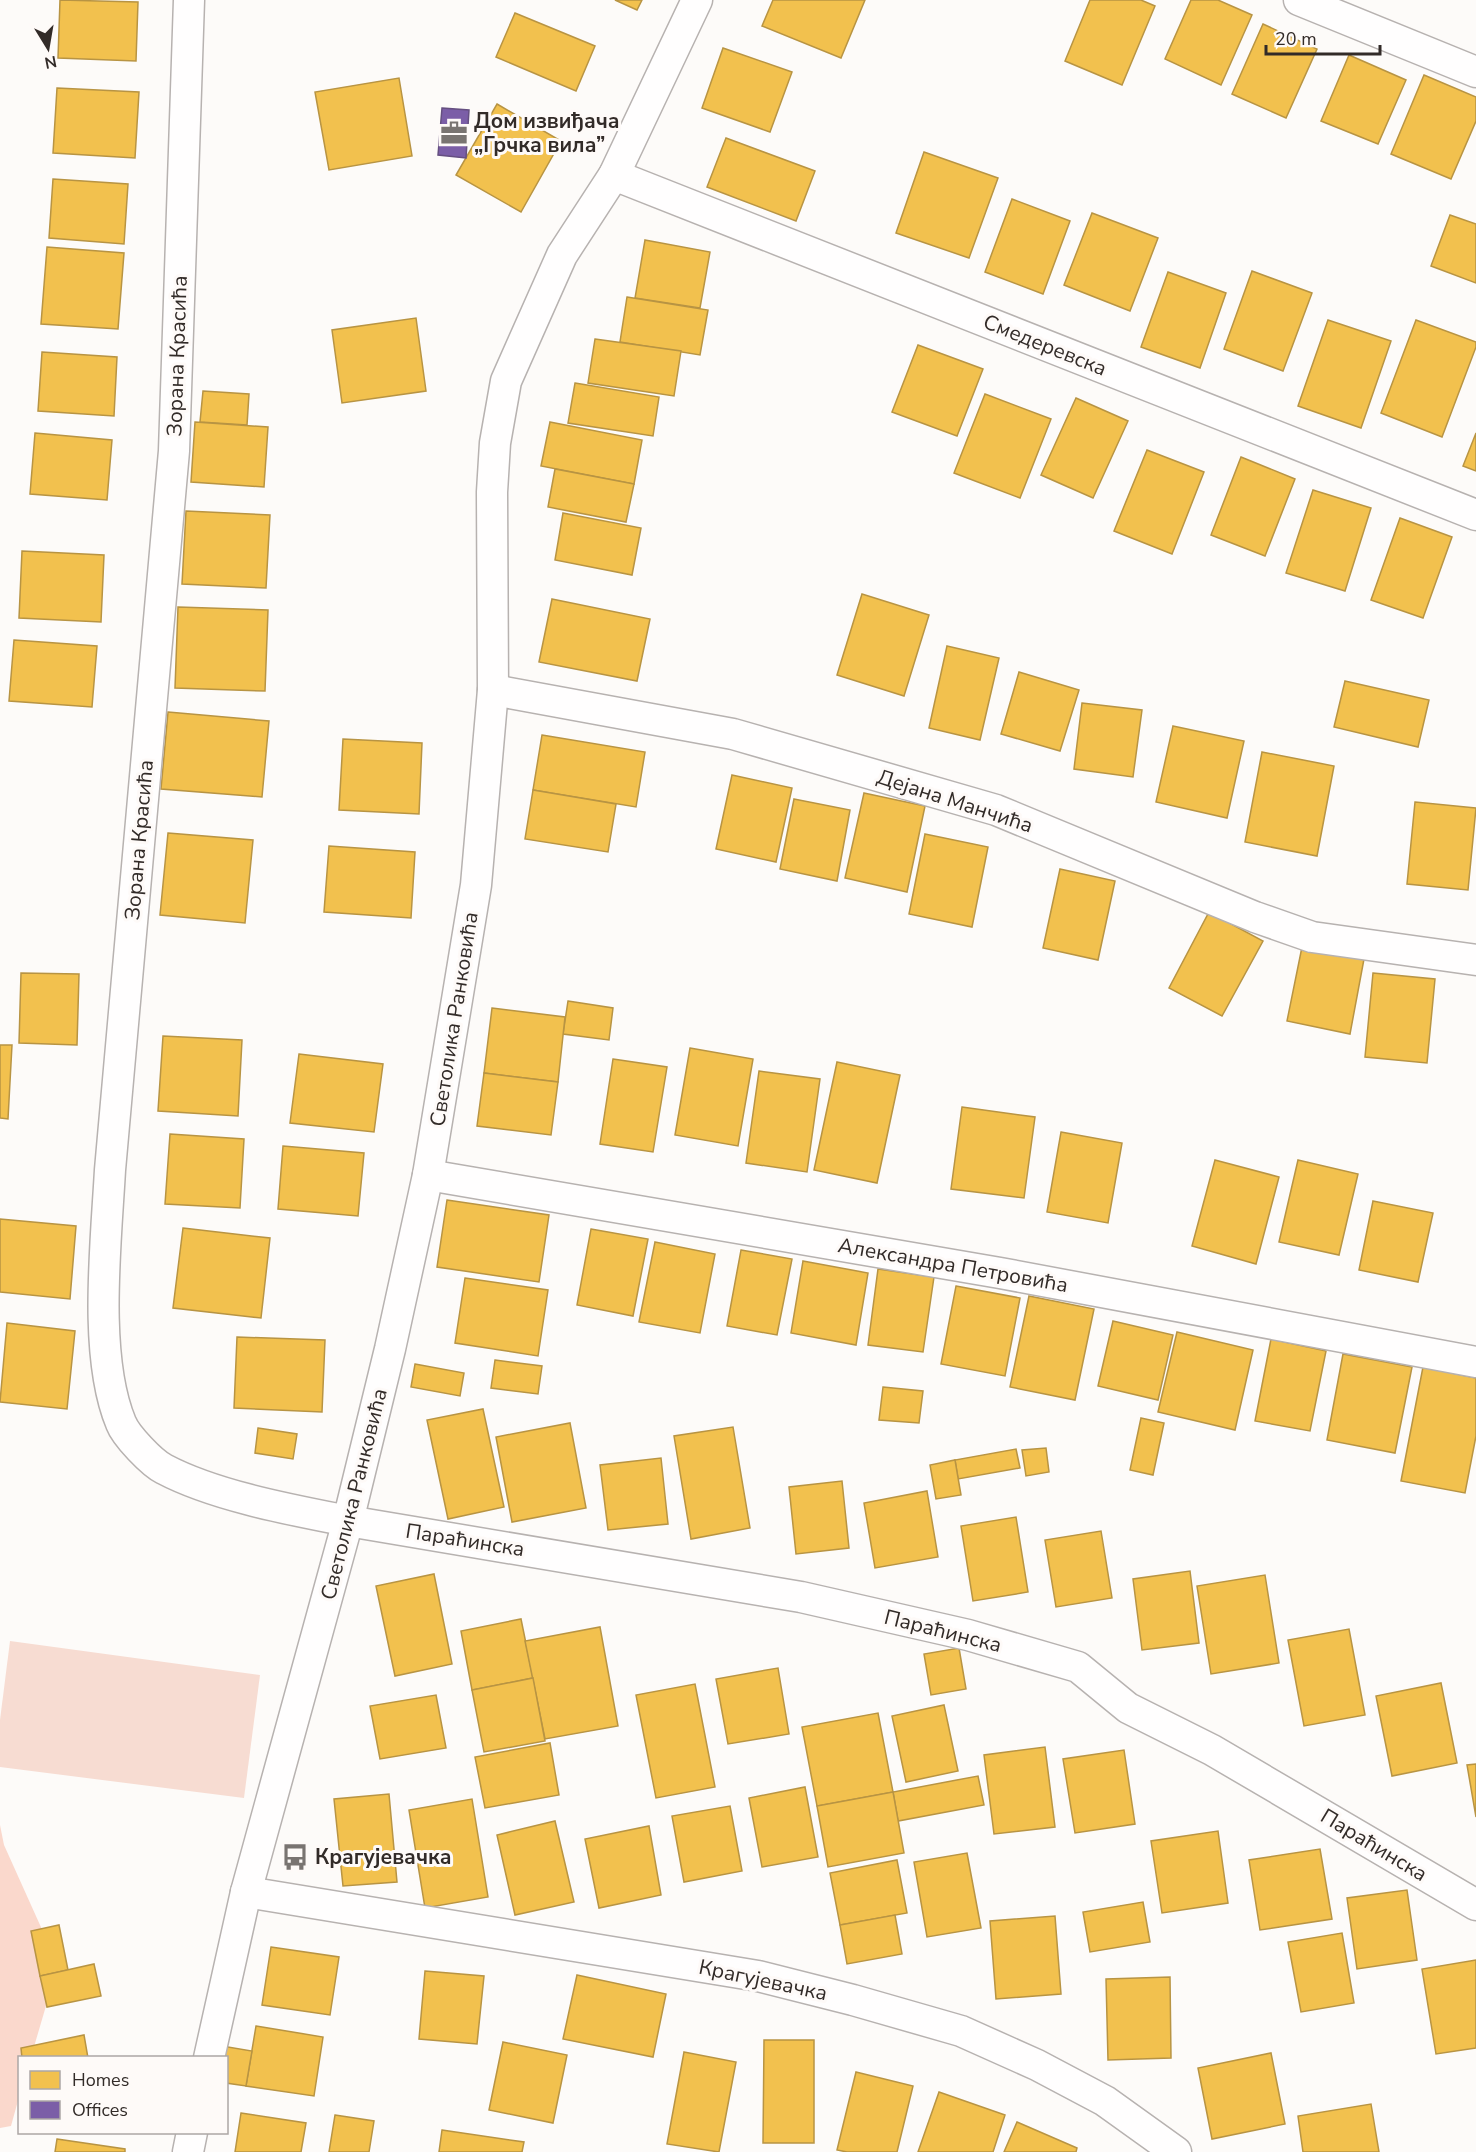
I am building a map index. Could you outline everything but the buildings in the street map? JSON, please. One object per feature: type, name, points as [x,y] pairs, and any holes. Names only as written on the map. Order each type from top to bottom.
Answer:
[{"type":"street","name":"Зорана Красића","points":[[189,0],[174,451],[110,1170],[104,1311],[107,1368],[122,1425],[137,1444],[162,1468],[220,1490],[284,1508],[348,1521]]},
{"type":"street","name":"Светолика Ранковића","points":[[209,2056],[246,1892],[348,1521],[390,1349],[428,1175],[476,885],[493,690],[492,492],[495,443],[506,381],[562,255],[614,175],[697,0]]},
{"type":"street","points":[[1299,0],[1476,72]]},
{"type":"street","name":"Смедеревска","points":[[614,175],[1476,515]]},
{"type":"street","name":"Дејана Манчића","points":[[493,690],[734,734],[996,810],[1255,917],[1312,937],[1476,960]]},
{"type":"street","name":"Александра Петровића","points":[[428,1175],[1000,1273],[1476,1362]]},
{"type":"street","name":"Параћинска","points":[[348,1521],[801,1597],[968,1635],[1078,1667],[1128,1708],[1212,1750],[1476,1905]]},
{"type":"street","name":"Крагујевачка","points":[[246,1892],[758,1976],[853,2000],[961,2031],[1036,2065],[1105,2101],[1176,2152]]},
{"type":"street","points":[[188,2152],[192,2134]]},
{"type":"shaded area","points":[[10,1641],[260,1675],[244,1798],[0,1767],[0,1720]]},
{"type":"shaded area","points":[[0,1825],[4,1845],[58,1965],[31,2056],[18,2056],[18,2101],[11,2126],[0,2128]]},
{"type":"place","name":"Дом извиђача „Грчка вила”","points":[[454,133]]},
{"type":"place","name":"Крагујевачка","points":[[295,1857]]}]
